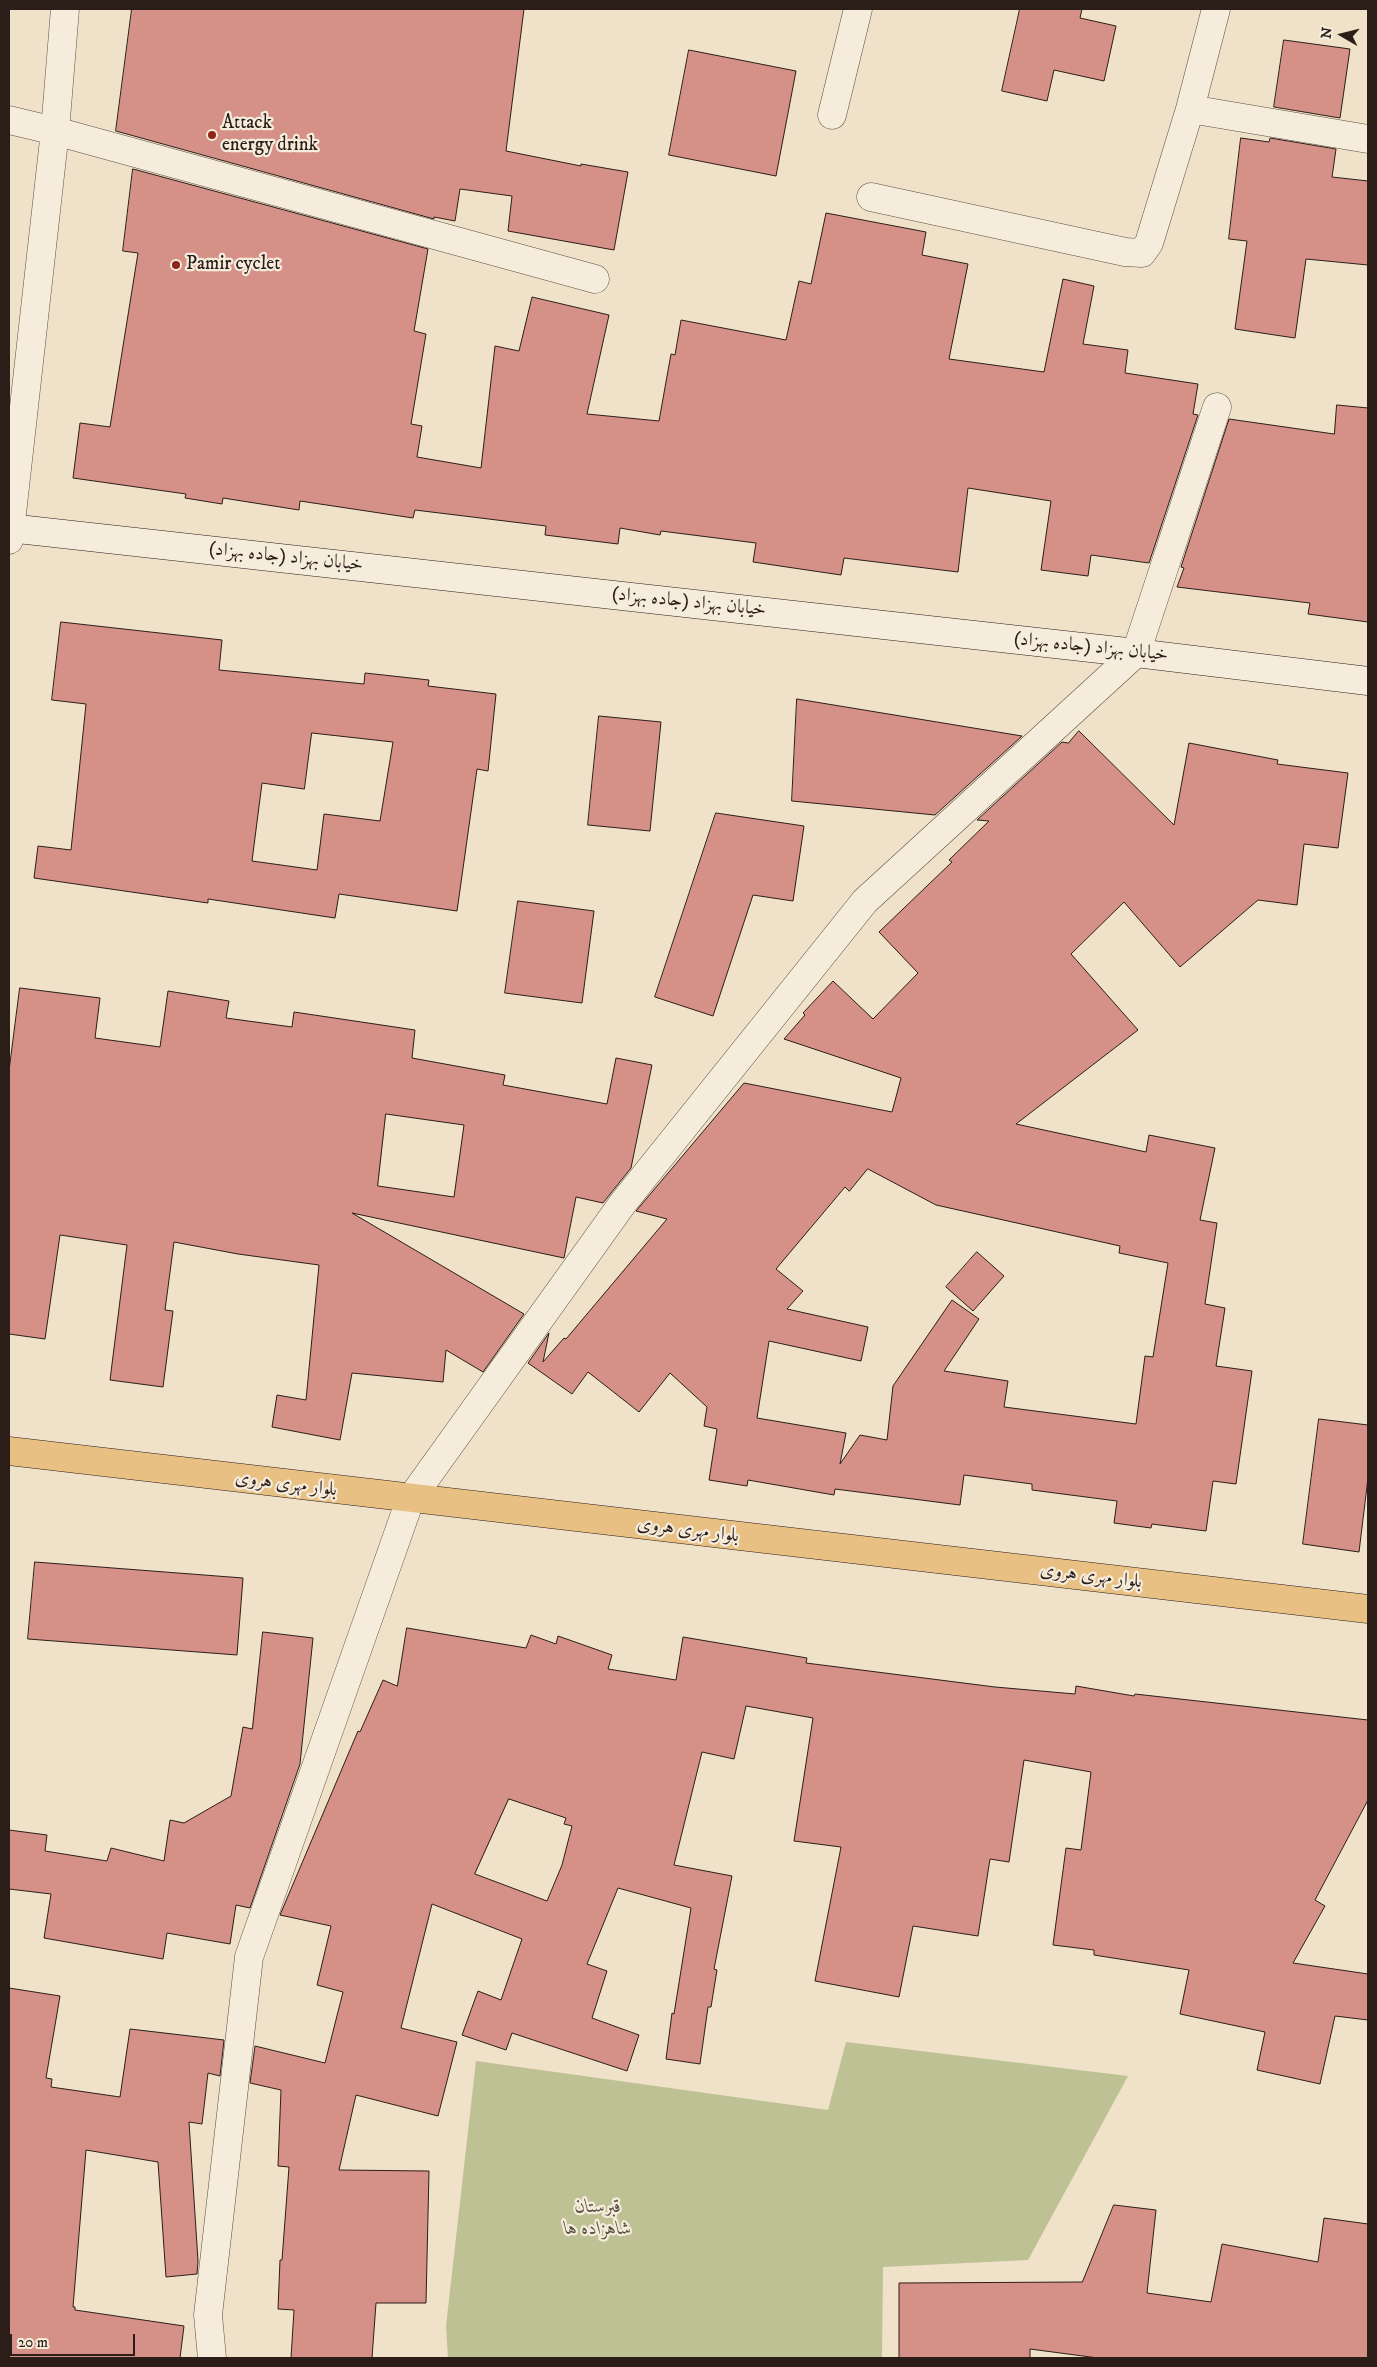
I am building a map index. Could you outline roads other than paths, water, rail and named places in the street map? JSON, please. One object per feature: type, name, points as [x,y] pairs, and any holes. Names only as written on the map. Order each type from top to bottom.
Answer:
[{"type":"highway","name":"بلوار مهری هروی","points":[[9,1452],[410,1500],[1368,1609]]},
{"type":"street","points":[[9,532],[55,131],[65,9]]},
{"type":"street","points":[[832,115],[858,9]]},
{"type":"street","points":[[871,197],[1125,252],[1142,253],[1149,243],[1190,109],[1216,9]]},
{"type":"street","points":[[1190,109],[1368,139]]},
{"type":"street","points":[[9,120],[595,279]]},
{"type":"street","points":[[212,2358],[208,2315],[249,1958],[410,1500],[623,1204],[865,901],[1136,653],[1217,407]]},
{"type":"street","name":"خیابان بهزاد (جاده بهزاد)","points":[[9,532],[1136,653],[1368,681]]},
{"type":"place","name":"Attack energy drink","points":[[212,135]]},
{"type":"place","name":"Pamir cyclet","points":[[176,265]]},
{"type":"park label","name":"قبرستان شاهزاده ها","points":[[598,2219]]}]
